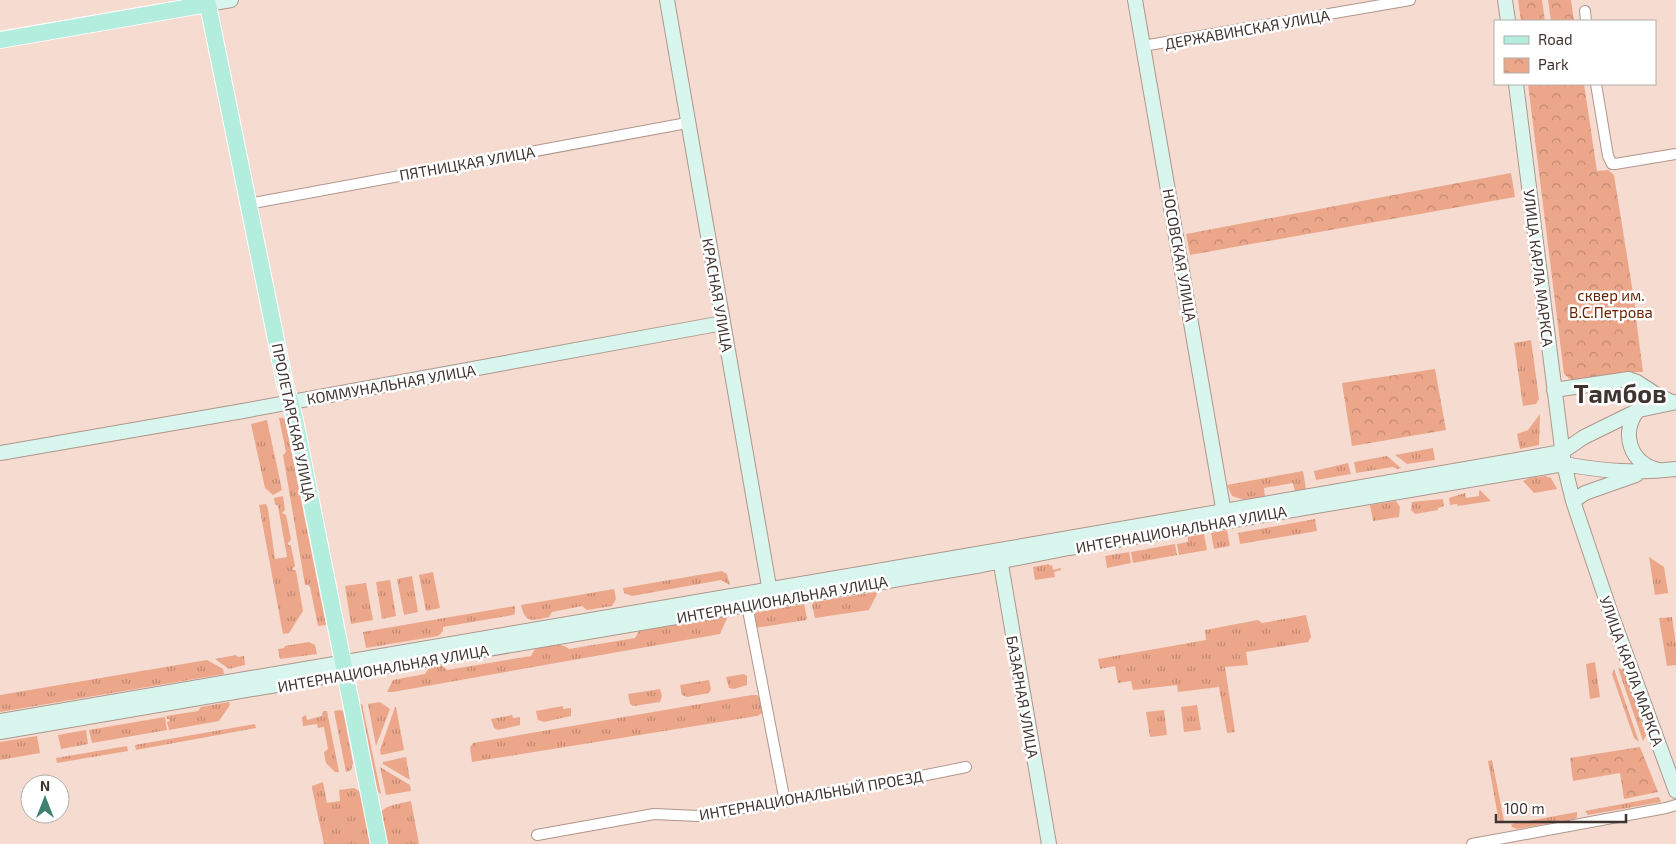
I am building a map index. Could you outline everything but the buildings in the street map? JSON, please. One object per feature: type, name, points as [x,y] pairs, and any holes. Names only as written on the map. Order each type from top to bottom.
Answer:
[{"type":"main road","points":[[146,15],[158,0]]},
{"type":"main road","points":[[0,40],[146,15],[207,2],[231,0]]},
{"type":"main road","name":"КРАСНАЯ УЛИЦА","points":[[667,0],[770,595]]},
{"type":"main road","name":"НОСОВСКАЯ УЛИЦА","points":[[1135,0],[1225,517]]},
{"type":"main road","points":[[1505,0],[1508,20]]},
{"type":"main road","name":"ПРОЛЕТАРСКАЯ УЛИЦА","points":[[207,2],[285,384],[292,402],[379,844]]},
{"type":"main road","name":"УЛИЦА КАРЛА МАРКСА","points":[[1516,85],[1563,458],[1573,501],[1626,660],[1676,791]]},
{"type":"main road","name":"КОММУНАЛЬНАЯ УЛИЦА","points":[[0,454],[723,323]]},
{"type":"main road","points":[[1554,390],[1629,379],[1637,382],[1656,396],[1674,402]]},
{"type":"main road","name":"ИНТЕРНАЦИОНАЛЬНАЯ УЛИЦА","points":[[1563,458],[1579,440],[1639,410],[1674,402]]},
{"type":"main road","points":[[1639,410],[1630,423],[1628,439],[1630,447],[1645,465],[1660,471]]},
{"type":"main road","name":"ИНТЕРНАЦИОНАЛЬНАЯ УЛИЦА","points":[[0,732],[344,668],[1563,458],[1590,470],[1642,472],[1676,469]]},
{"type":"main road","points":[[1573,501],[1585,492],[1642,472]]},
{"type":"main road","name":"БАЗАРНАЯ УЛИЦА","points":[[1000,556],[1049,844]]},
{"type":"main road","name":"ИНТЕРНАЦИОНАЛЬНАЯ УЛИЦА","points":[[0,721],[747,604],[770,595]]},
{"type":"street","name":"ДЕРЖАВИНСКАЯ УЛИЦА","points":[[1143,46],[1410,0]]},
{"type":"street","points":[[1596,85],[1608,159],[1612,164],[1676,154]]},
{"type":"street","name":"ПЯТНИЦКАЯ УЛИЦА","points":[[248,204],[687,122]]},
{"type":"street","points":[[747,604],[785,802]]},
{"type":"street","name":"ИНТЕРНАЦИОНАЛЬНЫЙ ПРОЕЗД","points":[[537,835],[654,814],[698,816],[785,802],[966,767]]},
{"type":"street","points":[[1472,844],[1676,805]]},
{"type":"green space","points":[[1518,0],[1542,0],[1545,20],[1521,20]]},
{"type":"green space","points":[[1548,0],[1571,0],[1574,20],[1551,20]]},
{"type":"green space","name":"сквер им. В.С.Петрова","points":[[1528,85],[1584,85],[1597,171],[1608,170],[1614,175],[1637,318],[1643,372],[1628,372],[1577,381],[1571,380],[1564,374]]},
{"type":"green space","points":[[1511,173],[1515,197],[1190,255],[1186,234]]},
{"type":"green space","points":[[1531,340],[1539,399],[1536,404],[1523,406],[1514,343]]},
{"type":"green space","points":[[1435,369],[1446,430],[1352,446],[1342,383]]},
{"type":"green space","points":[[1540,414],[1539,445],[1520,449],[1517,434],[1528,430]]},
{"type":"green space","points":[[279,418],[285,420],[326,625],[318,626],[310,587],[305,585],[283,455],[286,452]]},
{"type":"green space","points":[[267,420],[282,490],[273,495],[265,488],[251,424]]},
{"type":"green space","points":[[1433,448],[1435,460],[1407,464],[1395,455]]},
{"type":"green space","points":[[1387,456],[1401,468],[1393,467],[1356,473],[1354,462]]},
{"type":"green space","points":[[1348,463],[1351,474],[1316,480],[1314,471]]},
{"type":"green space","points":[[1303,471],[1306,489],[1295,491],[1293,483],[1264,488],[1265,497],[1245,500],[1232,496],[1227,485]]},
{"type":"green space","points":[[1545,476],[1551,478],[1557,489],[1534,493],[1523,481],[1529,478]]},
{"type":"green space","points":[[1480,490],[1491,501],[1458,506],[1457,504],[1450,505],[1449,498],[1465,493],[1466,498],[1479,496]]},
{"type":"green space","points":[[283,496],[285,510],[282,513],[286,515],[291,540],[287,544],[291,546],[295,566],[292,569],[296,571],[303,611],[289,633],[283,634],[259,505],[266,504],[268,509],[275,559],[287,557],[278,506],[275,504],[274,498]]},
{"type":"green space","points":[[1443,499],[1444,506],[1438,508],[1438,510],[1415,514],[1411,510],[1412,502]]},
{"type":"green space","points":[[1396,501],[1400,507],[1399,517],[1373,521],[1370,505]]},
{"type":"green space","points":[[1315,519],[1317,531],[1240,544],[1238,533]]},
{"type":"green space","points":[[1227,530],[1230,546],[1214,549],[1211,533]]},
{"type":"green space","points":[[1204,534],[1207,550],[1179,555],[1177,544],[1188,542],[1188,537]]},
{"type":"green space","points":[[1175,544],[1177,555],[1133,563],[1131,552]]},
{"type":"green space","points":[[1129,552],[1131,563],[1107,568],[1105,556]]},
{"type":"green space","points":[[1649,557],[1664,567],[1668,593],[1655,595]]},
{"type":"green space","points":[[1049,564],[1050,566],[1052,565],[1053,570],[1061,568],[1061,570],[1054,572],[1055,577],[1035,580],[1033,567]]},
{"type":"green space","points":[[722,571],[727,574],[730,585],[721,580],[632,596],[624,593],[623,588]]},
{"type":"green space","points":[[433,572],[440,608],[426,611],[419,575]]},
{"type":"green space","points":[[412,576],[418,612],[404,615],[397,579]]},
{"type":"green space","points":[[390,580],[396,616],[382,619],[376,582]]},
{"type":"green space","points":[[366,583],[373,620],[351,624],[345,586]]},
{"type":"green space","points":[[614,589],[616,599],[612,606],[587,610],[582,606],[552,612],[549,617],[539,619],[531,620],[525,616],[521,605]]},
{"type":"green space","points":[[876,592],[877,594],[869,610],[815,618],[812,605],[814,602]]},
{"type":"green space","points":[[804,604],[806,620],[755,628],[753,613]]},
{"type":"green space","points":[[515,606],[515,613],[513,615],[443,627],[443,631],[438,636],[366,648],[363,632]]},
{"type":"green space","points":[[1306,615],[1311,637],[1308,642],[1246,652],[1248,665],[1225,667],[1235,732],[1227,733],[1219,687],[1178,692],[1177,685],[1133,690],[1131,681],[1118,683],[1115,666],[1100,669],[1098,659],[1206,640],[1205,630],[1258,620],[1262,623]]},
{"type":"green space","points":[[728,616],[720,634],[387,692],[393,680],[425,674],[430,667],[441,665],[447,670],[531,656],[535,649],[548,646],[561,645],[569,649],[635,638],[639,631]]},
{"type":"green space","points":[[1672,617],[1676,645],[1676,665],[1667,666],[1659,618]]},
{"type":"green space","points":[[309,642],[315,645],[317,654],[280,659],[278,649]]},
{"type":"green space","points":[[236,655],[238,657],[244,656],[245,665],[229,669],[215,659]]},
{"type":"green space","points":[[207,660],[223,669],[224,674],[0,712],[0,695]]},
{"type":"green space","points":[[1595,662],[1600,697],[1590,699],[1586,664]]},
{"type":"green space","points":[[1618,668],[1624,670],[1646,735],[1643,741]]},
{"type":"green space","points":[[1614,669],[1639,742],[1634,738],[1612,674]]},
{"type":"green space","points":[[744,674],[747,676],[747,685],[734,689],[729,688],[726,677]]},
{"type":"green space","points":[[709,680],[711,689],[709,693],[687,697],[682,695],[680,685]]},
{"type":"green space","points":[[660,689],[662,696],[660,702],[634,706],[630,704],[628,694]]},
{"type":"green space","points":[[757,695],[760,698],[763,713],[757,716],[472,762],[470,748],[473,743]]},
{"type":"green space","points":[[229,702],[230,705],[219,721],[169,730],[167,722],[170,721],[166,716],[198,711],[201,707]]},
{"type":"green space","points":[[380,702],[390,709],[376,746],[368,704]]},
{"type":"green space","points":[[362,704],[381,794],[376,790],[358,705]]},
{"type":"green space","points":[[1197,705],[1201,730],[1184,732],[1181,707]]},
{"type":"green space","points":[[563,706],[563,709],[571,708],[571,716],[544,722],[538,720],[536,711]]},
{"type":"green space","points":[[395,707],[404,750],[381,755],[380,750]]},
{"type":"green space","points":[[1164,710],[1167,735],[1150,737],[1146,712]]},
{"type":"green space","points":[[323,711],[327,711],[339,772],[335,772],[326,763],[324,752],[328,749],[324,727],[318,728],[317,724],[303,726],[302,717],[306,715],[307,720],[322,716]]},
{"type":"green space","points":[[334,711],[343,711],[353,763],[351,770],[346,772]]},
{"type":"green space","points":[[512,715],[513,718],[520,717],[520,725],[498,730],[494,728],[491,719]]},
{"type":"green space","points":[[165,717],[167,730],[92,743],[89,730]]},
{"type":"green space","points":[[255,724],[256,728],[136,750],[135,745]]},
{"type":"green space","points":[[86,730],[88,744],[61,749],[58,735]]},
{"type":"green space","points":[[37,736],[40,753],[0,760],[0,742]]},
{"type":"green space","points":[[127,746],[128,751],[57,763],[56,758]]},
{"type":"green space","points":[[1640,747],[1658,792],[1624,799],[1620,773],[1573,781],[1570,758]]},
{"type":"green space","points":[[406,757],[410,780],[383,764],[383,762]]},
{"type":"green space","points":[[1492,760],[1504,821],[1499,822],[1488,761]]},
{"type":"green space","points":[[380,767],[410,785],[411,791],[386,795]]},
{"type":"green space","points":[[323,782],[327,803],[340,801],[339,790],[354,788],[361,792],[372,844],[324,844],[312,788],[312,786]]},
{"type":"green space","points":[[1659,797],[1661,802],[1588,815],[1585,811]]},
{"type":"green space","points":[[411,801],[419,844],[386,844],[381,817],[382,812],[390,806]]},
{"type":"green space","points":[[1577,812],[1575,819],[1517,829],[1512,827],[1511,824]]},
{"type":"district","name":"Тамбов","points":[[1620,393]]}]
